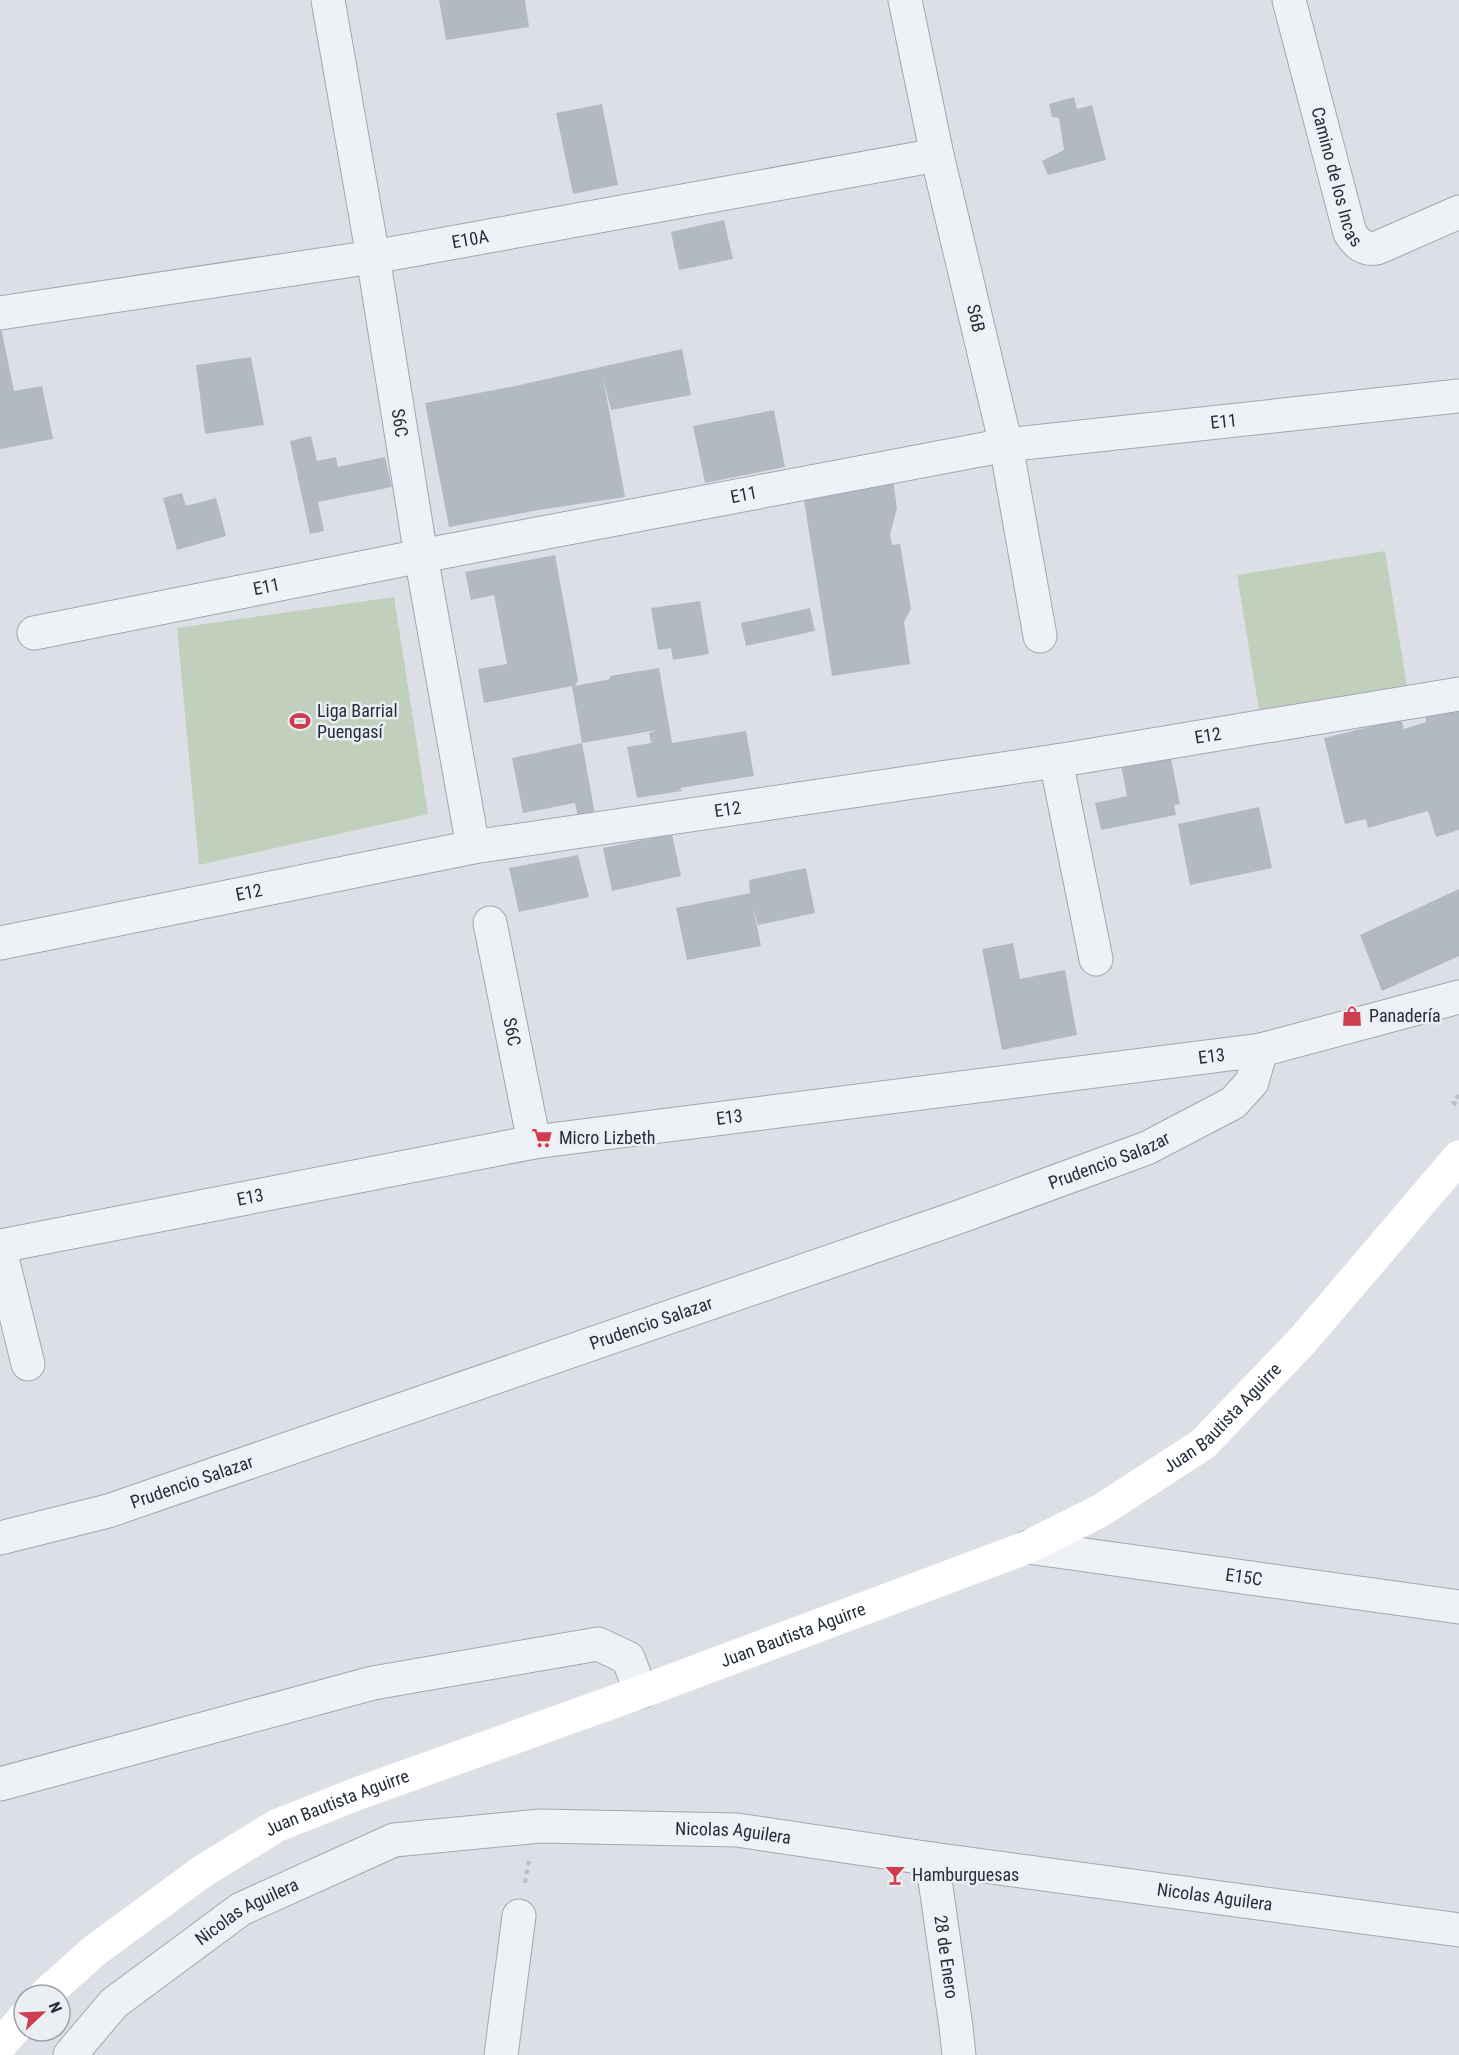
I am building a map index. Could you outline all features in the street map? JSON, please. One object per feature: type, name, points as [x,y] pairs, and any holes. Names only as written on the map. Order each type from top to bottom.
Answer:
[{"type":"main road","name":"Juan Bautista Aguirre","points":[[58,1983],[94,1951],[203,1871],[276,1826],[359,1793],[641,1692],[1028,1547],[1100,1511],[1203,1444],[1303,1340],[1459,1158]]},
{"type":"main road","points":[[0,2045],[12,2032]]},
{"type":"street","name":"S6C","points":[[328,0],[373,258],[421,556],[473,847]]},
{"type":"street","name":"S6B","points":[[904,0],[937,155],[1006,446],[1040,636]]},
{"type":"street","name":"Camino de los Incas","points":[[1289,0],[1350,233],[1354,240],[1368,249],[1377,248],[1459,212]]},
{"type":"street","name":"E10A","points":[[0,313],[373,258],[937,155]]},
{"type":"street","name":"E11","points":[[34,633],[421,556],[1006,446],[1459,396]]},
{"type":"street","name":"E12","points":[[0,943],[473,847],[1056,761],[1459,694]]},
{"type":"street","points":[[1056,761],[1096,959]]},
{"type":"street","name":"S6C","points":[[490,923],[534,1142]]},
{"type":"street","name":"E13","points":[[0,1248],[534,1142],[1262,1050],[1459,997]]},
{"type":"street","name":"Prudencio Salazar","points":[[0,1538],[108,1511],[956,1218],[1147,1148],[1233,1103],[1252,1082],[1262,1050]]},
{"type":"street","points":[[0,1248],[28,1364]]},
{"type":"street","name":"E15C","points":[[1028,1547],[1459,1607]]},
{"type":"street","points":[[0,1784],[373,1683],[598,1644],[628,1658],[641,1692]]},
{"type":"street","name":"Nicolas Aguilera","points":[[70,2055],[114,2003],[241,1909],[394,1840],[540,1826],[737,1830],[932,1859],[1459,1930]]},
{"type":"street","name":"28 de Enero","points":[[932,1859],[957,2027],[959,2055]]},
{"type":"street","points":[[501,2055],[519,1916]]},
{"type":"path","points":[[1459,1095],[1453,1102],[1459,1107]]},
{"type":"path","points":[[519,1916],[531,1850]]},
{"type":"green space","points":[[1385,551],[1407,686],[1259,710],[1237,575]]},
{"type":"green space","name":"Liga Barrial Puengasí","points":[[394,597],[428,814],[199,865],[177,628]]},
{"type":"building","points":[[439,0],[525,0],[529,27],[446,40]]},
{"type":"building","points":[[1074,97],[1077,109],[1092,105],[1106,160],[1048,175],[1042,161],[1064,150],[1059,118],[1052,117],[1049,104]]},
{"type":"building","points":[[602,104],[618,185],[573,194],[556,113]]},
{"type":"building","points":[[724,220],[733,259],[679,270],[671,232]]},
{"type":"building","points":[[0,323],[14,391],[42,386],[53,439],[0,449]]},
{"type":"building","points":[[682,349],[691,395],[611,410],[603,377],[625,497],[449,527],[425,403],[515,386]]},
{"type":"building","points":[[251,357],[264,425],[205,434],[196,365]]},
{"type":"building","points":[[774,410],[785,467],[705,483],[693,426]]},
{"type":"building","points":[[311,436],[317,461],[336,457],[338,467],[385,457],[392,487],[318,502],[324,531],[310,534],[290,441]]},
{"type":"building","points":[[892,472],[897,508],[890,535],[892,545],[900,544],[911,609],[904,622],[910,664],[832,676],[803,494]]},
{"type":"building","points":[[182,493],[186,506],[216,498],[226,536],[177,550],[163,498]]},
{"type":"building","points":[[555,555],[578,680],[575,686],[610,679],[610,676],[659,668],[672,743],[746,731],[754,776],[680,788],[682,791],[637,798],[627,747],[651,743],[649,733],[657,730],[582,743],[572,686],[484,703],[478,669],[507,664],[494,595],[471,600],[465,572]]},
{"type":"building","points":[[700,601],[709,654],[673,660],[671,648],[658,650],[651,608]]},
{"type":"building","points":[[810,608],[815,631],[746,646],[741,623]]},
{"type":"building","points":[[1459,710],[1459,830],[1436,837],[1428,811],[1368,828],[1366,819],[1345,824],[1324,738],[1401,719],[1404,729],[1426,722],[1426,715]]},
{"type":"building","points":[[582,743],[595,814],[578,817],[575,803],[523,813],[512,758]]},
{"type":"building","points":[[1170,754],[1180,804],[1174,805],[1176,815],[1101,830],[1095,803],[1127,796],[1121,765]]},
{"type":"building","points":[[1259,807],[1272,868],[1190,885],[1178,824]]},
{"type":"building","points":[[672,834],[681,876],[612,891],[603,848]]},
{"type":"building","points":[[578,855],[589,897],[519,912],[509,868]]},
{"type":"building","points":[[806,868],[815,913],[758,925],[753,906],[761,946],[687,960],[676,908],[750,893],[749,880]]},
{"type":"building","points":[[1459,889],[1459,956],[1382,991],[1360,935]]},
{"type":"building","points":[[1013,943],[1020,979],[1065,970],[1077,1035],[1002,1050],[982,949]]},
{"type":"place","name":"Liga Barrial Puengasí","points":[[300,721]]},
{"type":"place","name":"Panadería","points":[[1352,1016]]},
{"type":"place","name":"Micro Lizbeth","points":[[542,1138]]},
{"type":"place","name":"Hamburguesas","points":[[895,1875]]}]
